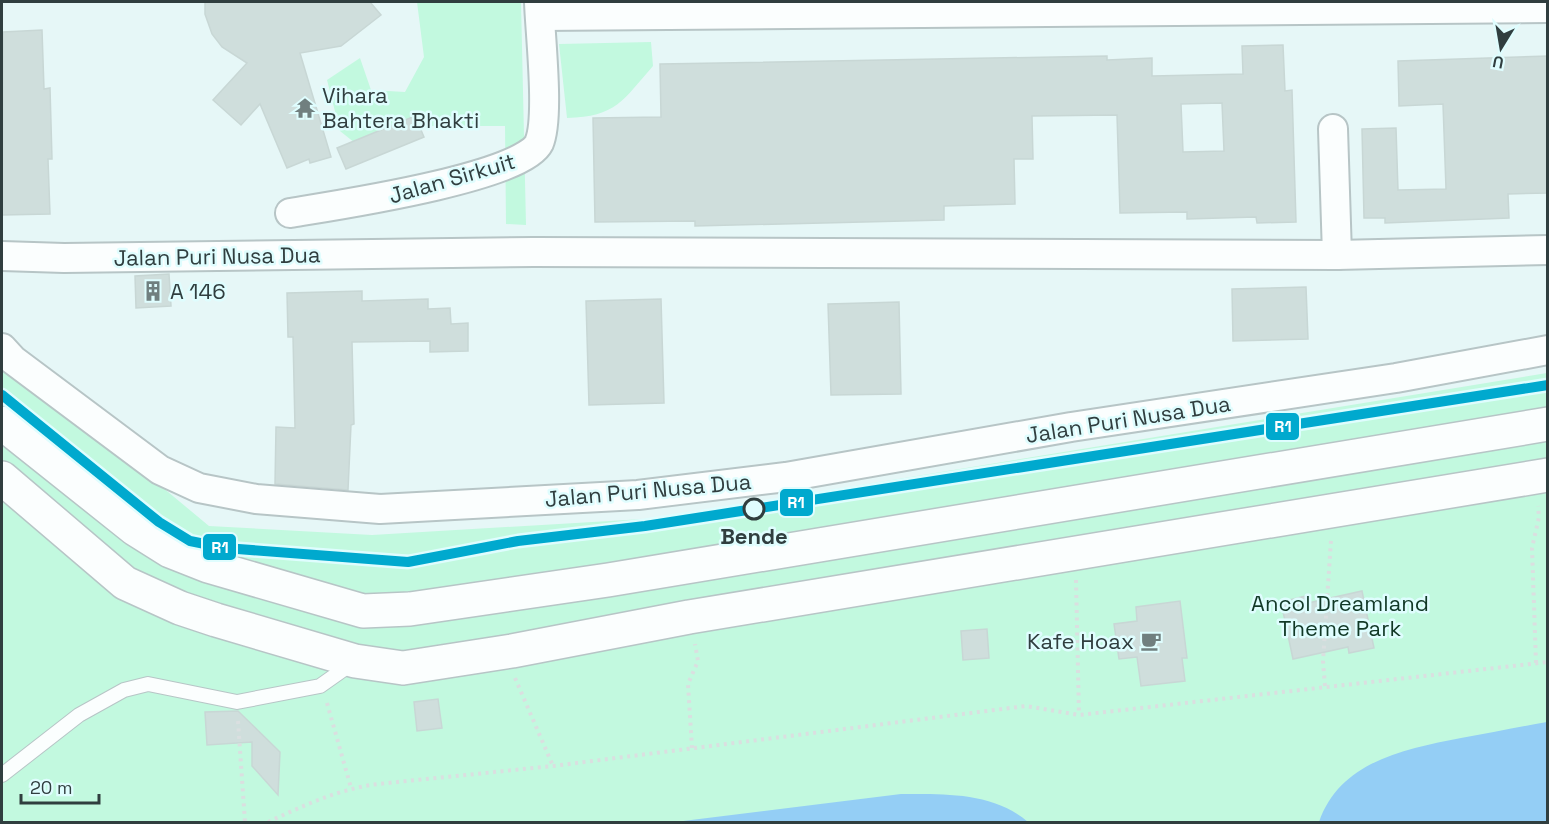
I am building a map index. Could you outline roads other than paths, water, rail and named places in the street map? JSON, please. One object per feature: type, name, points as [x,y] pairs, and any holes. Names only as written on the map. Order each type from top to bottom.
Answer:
[{"type":"street","points":[[539,9],[1548,8]]},
{"type":"street","name":"Jalan Sirkuit","points":[[290,213],[432,186],[500,168],[531,153],[538,145],[544,124],[539,9]]},
{"type":"street","points":[[1333,129],[1337,255]]},
{"type":"street","name":"Jalan Puri Nusa Dua","points":[[2,256],[64,258],[534,252],[1337,255],[1548,250]]},
{"type":"street","name":"Jalan Puri Nusa Dua","points":[[2,348],[13,360],[160,470],[199,488],[256,499],[380,509],[638,495],[786,477],[1071,427],[1396,378],[1548,350]]},
{"type":"street","points":[[2,423],[135,529],[170,551],[208,566],[363,610],[410,609],[608,580],[680,566],[1548,424]]},
{"type":"street","points":[[2,478],[125,584],[180,608],[356,661],[403,668],[504,652],[688,617],[1542,476]]},
{"type":"street","points":[[680,566],[688,617]]},
{"type":"lane","points":[[2,775],[79,715],[124,690],[148,684],[237,702],[320,686],[356,661]]},
{"type":"water","points":[[1547,722],[1547,822],[1319,822],[1329,801],[1342,785],[1377,761],[1418,747]]},
{"type":"water","points":[[901,794],[951,795],[984,800],[1014,812],[1028,822],[675,822]]},
{"type":"place","name":"Vihara Bahtera Bhakti","points":[[305,108]]},
{"type":"place","name":"A 146","points":[[153,291]]},
{"type":"place","name":"Bende","points":[[754,509]]},
{"type":"place","name":"Kafe Hoax","points":[[1151,641]]},
{"type":"park label","name":"Ancol Dreamland Theme Park","points":[[1340,616]]}]
